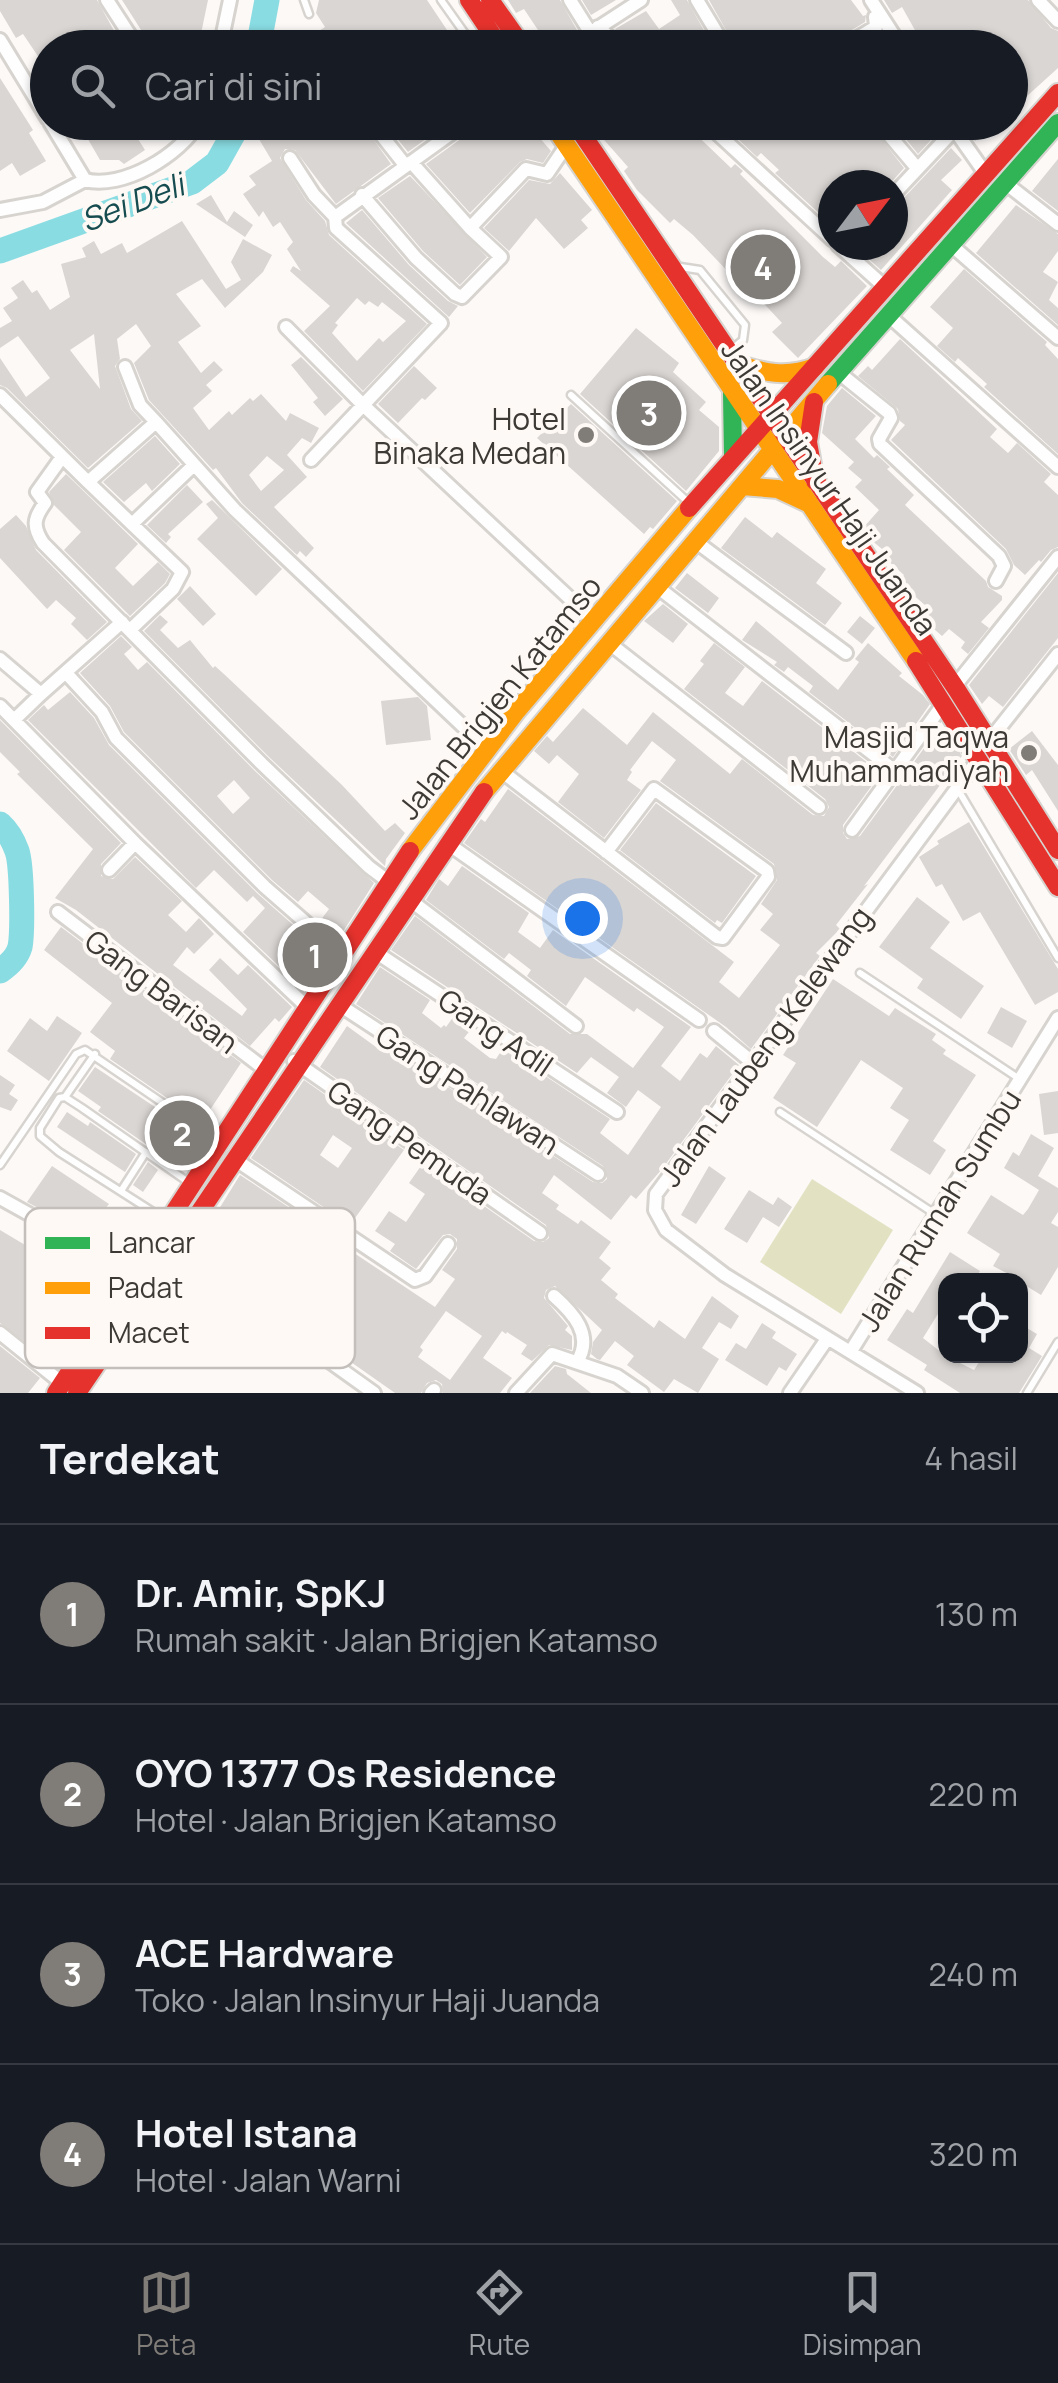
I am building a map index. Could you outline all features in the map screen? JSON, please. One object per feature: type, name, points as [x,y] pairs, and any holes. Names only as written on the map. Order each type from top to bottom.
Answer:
[{"type":"main road","points":[[470,0],[490,30]]},
{"type":"main road","points":[[490,0],[511,30]]},
{"type":"main road","name":"Jalan Brigjen Katamso","points":[[1028,125],[1058,92]]},
{"type":"main road","name":"Jalan Brigjen Katamso","points":[[184,1208],[192,1185],[389,882],[486,748],[734,456],[886,288],[972,203],[1004,182],[1058,123]]},
{"type":"main road","name":"Jalan Insinyur Haji Juanda","points":[[562,140],[732,394],[764,423]]},
{"type":"main road","name":"Jalan Insinyur Haji Juanda","points":[[591,140],[668,266],[731,358],[810,504],[949,695],[990,741],[1058,850]]},
{"type":"main road","name":"Jalan Brigjen Katamso","points":[[193,1208],[234,1158],[446,843],[500,770],[950,244],[985,173],[1015,140]]},
{"type":"main road","points":[[731,358],[764,373],[782,376],[816,366]]},
{"type":"main road","points":[[732,394],[734,456]]},
{"type":"main road","points":[[814,400],[808,432],[815,481]]},
{"type":"main road","name":"Jalan Insinyur Haji Juanda","points":[[778,443],[815,481],[949,695],[978,760],[1058,886]]},
{"type":"main road","points":[[742,486],[778,489],[810,504]]},
{"type":"main road","name":"Jalan Brigjen Katamso","points":[[71,1390],[83,1368]]},
{"type":"main road","name":"Jalan Brigjen Katamso","points":[[71,1390],[87,1368]]},
{"type":"street","points":[[108,0],[127,30]]},
{"type":"street","points":[[224,30],[230,0]]},
{"type":"street","points":[[570,0],[594,30],[641,0]]},
{"type":"street","points":[[697,0],[715,30]]},
{"type":"street","points":[[871,0],[890,30]]},
{"type":"street","points":[[1038,0],[1058,21]]},
{"type":"street","points":[[871,30],[880,14]]},
{"type":"street","points":[[0,40],[30,89]]},
{"type":"street","points":[[61,140],[84,180]]},
{"type":"street","points":[[0,210],[43,202],[84,180],[104,184],[161,162],[180,140]]},
{"type":"street","points":[[362,195],[416,258],[460,296],[470,292],[502,260],[387,140]]},
{"type":"street","points":[[336,217],[442,140]]},
{"type":"street","points":[[725,140],[818,224]]},
{"type":"street","points":[[893,140],[917,168]]},
{"type":"street","points":[[908,178],[941,140]]},
{"type":"street","points":[[963,140],[985,173]]},
{"type":"street","points":[[470,228],[526,169],[544,175],[566,146]]},
{"type":"street","points":[[290,158],[314,196],[336,217],[336,228],[441,323],[311,460]]},
{"type":"street","points":[[1004,182],[1058,224]]},
{"type":"street","points":[[950,244],[1058,338]]},
{"type":"street","points":[[857,260],[886,288]]},
{"type":"street","points":[[887,314],[1058,466]]},
{"type":"street","points":[[286,326],[362,404],[595,622]]},
{"type":"street","points":[[124,367],[140,404],[194,465],[486,748]]},
{"type":"street","points":[[838,372],[891,418],[879,443],[999,556],[1004,566],[996,581]]},
{"type":"street","points":[[0,395],[182,572],[173,589],[14,720]]},
{"type":"street","points":[[88,482],[156,422]]},
{"type":"street","points":[[62,457],[38,488],[46,504],[37,512],[36,532],[262,764],[389,882]]},
{"type":"street","points":[[132,524],[194,465]]},
{"type":"street","points":[[696,540],[846,653]]},
{"type":"street","points":[[852,830],[949,695],[1058,556]]},
{"type":"street","points":[[656,586],[895,771]]},
{"type":"street","points":[[608,643],[819,807]]},
{"type":"street","points":[[990,741],[1057,658]]},
{"type":"street","points":[[0,659],[41,694]]},
{"type":"street","points":[[67,674],[102,712],[116,738],[264,887],[344,956]]},
{"type":"street","points":[[0,706],[134,843],[309,1008]]},
{"type":"street","name":"Jalan Laubeng Kelewang","points":[[917,1393],[726,1275],[666,1230],[655,1210],[656,1194],[978,760]]},
{"type":"street","points":[[500,770],[606,852],[720,938],[768,876],[654,789],[606,852]]},
{"type":"street","points":[[109,870],[134,843]]},
{"type":"street","points":[[446,843],[698,1020]]},
{"type":"street","points":[[410,900],[576,1026]]},
{"type":"street","name":"Gang Barisan","points":[[58,912],[266,1070]]},
{"type":"street","name":"Gang Adil","points":[[374,951],[618,1112]]},
{"type":"street","name":"Gang Pahlawan","points":[[338,1004],[598,1174]]},
{"type":"street","name":"Jalan Rumah Sumbu","points":[[852,1351],[1058,1018]]},
{"type":"street","points":[[714,1031],[752,1062]]},
{"type":"street","name":"Gang Pemuda","points":[[280,1051],[540,1233]]},
{"type":"street","points":[[234,1158],[308,1208]]},
{"type":"street","points":[[0,1198],[25,1212]]},
{"type":"street","points":[[355,1240],[415,1280],[426,1276],[448,1244]]},
{"type":"street","points":[[554,1296],[569,1310],[584,1337],[585,1347],[578,1362]]},
{"type":"street","points":[[0,1332],[25,1352]]},
{"type":"street","points":[[790,1393],[827,1339]]},
{"type":"street","points":[[516,1393],[550,1355],[617,1376],[642,1393]]},
{"type":"street","points":[[44,1368],[71,1390]]},
{"type":"street","points":[[339,1368],[374,1393]]},
{"type":"lane","points":[[304,0],[309,14]]},
{"type":"lane","points":[[441,0],[461,30]]},
{"type":"lane","points":[[668,266],[700,270],[746,325],[744,340],[731,358]]},
{"type":"lane","points":[[571,394],[692,506]]},
{"type":"lane","points":[[957,788],[1058,958]]},
{"type":"lane","points":[[860,973],[1021,1080]]},
{"type":"lane","points":[[0,1166],[76,1054],[85,1050],[220,1142]]},
{"type":"lane","points":[[96,1054],[65,1097],[53,1107],[40,1128],[40,1136],[147,1208]]},
{"type":"lane","points":[[65,1097],[192,1185]]},
{"type":"lane","points":[[780,1112],[936,1214]]},
{"type":"lane","points":[[0,1137],[12,1144]]},
{"type":"lane","points":[[120,1192],[146,1152]]},
{"type":"lane","points":[[1028,1393],[1058,1342]]},
{"type":"green space","points":[[812,1179],[893,1230],[841,1314],[760,1262]]},
{"type":"building","points":[[0,0],[97,0],[114,30],[30,30],[30,44],[23,34],[16,38],[0,11]]},
{"type":"building","points":[[122,0],[208,0],[202,30],[141,30]]},
{"type":"building","points":[[319,0],[427,0],[447,30],[320,30],[325,27],[316,13]]},
{"type":"building","points":[[508,0],[560,0],[577,30],[538,30],[524,9],[516,13]]},
{"type":"building","points":[[582,0],[616,0],[591,15]]},
{"type":"building","points":[[671,0],[687,0],[704,30],[615,29],[646,11],[659,29],[680,15]]},
{"type":"building","points":[[709,0],[851,0],[866,15],[865,22],[852,30],[726,30]]},
{"type":"building","points":[[884,0],[1028,0],[1058,31],[1058,68],[1028,95],[1028,30],[915,30],[902,7],[892,13]]},
{"type":"building","points":[[0,78],[30,125],[30,140],[46,161],[20,176],[12,163],[0,171]]},
{"type":"building","points":[[88,140],[139,140],[145,150],[124,164],[119,160],[100,160]]},
{"type":"building","points":[[260,140],[374,140],[391,164],[336,204],[295,150],[285,149],[280,158],[306,200],[325,221],[329,235],[427,324],[363,391],[304,331],[330,306],[290,271],[293,266],[301,271],[287,249],[293,242],[280,222],[273,227],[263,211],[259,217],[243,194],[256,185],[249,176],[272,161]],"holes":[[[357,298],[365,305],[369,301],[378,307],[382,302],[406,321],[383,342],[379,338],[357,361],[332,333],[338,325],[335,323]]]},
{"type":"building","points":[[398,140],[424,140],[408,152]]},
{"type":"building","points":[[459,140],[542,140],[551,151],[543,163],[527,159],[520,162],[470,213],[426,164]]},
{"type":"building","points":[[604,140],[702,140],[731,168],[735,164],[743,171],[740,174],[818,252],[818,260],[827,260],[835,267],[841,261],[867,286],[798,358],[772,332],[782,323],[756,295],[674,219],[670,223],[624,171],[628,167]]},
{"type":"building","points":[[739,140],[882,140],[904,168],[818,170],[818,212],[775,173],[779,170],[761,153],[757,157]]},
{"type":"building","points":[[907,140],[931,140],[918,154]]},
{"type":"building","points":[[951,148],[962,160],[941,180],[952,190],[908,240],[908,194]]},
{"type":"building","points":[[1058,159],[1058,211],[1032,191]]},
{"type":"building","points":[[560,173],[592,210],[581,220],[588,228],[564,249],[536,218],[509,251],[484,228],[529,180],[550,184]]},
{"type":"building","points":[[410,176],[487,257],[460,285],[423,251],[378,198]]},
{"type":"building","points":[[211,195],[227,222],[234,211],[253,225],[245,237],[196,204]]},
{"type":"building","points":[[1016,205],[1058,234],[1058,251],[1043,272],[1058,282],[1049,300],[1058,308],[1058,325],[976,253]]},
{"type":"building","points":[[362,210],[409,265],[458,306],[449,317],[346,223]]},
{"type":"building","points":[[182,221],[226,289],[241,280],[231,262],[243,239],[272,255],[263,272],[225,308],[202,279],[176,294],[201,326],[178,342],[201,373],[214,361],[223,370],[206,385],[212,391],[193,408],[209,430],[229,411],[232,415],[250,398],[253,401],[261,394],[286,421],[290,413],[319,428],[311,443],[302,438],[287,455],[307,477],[274,507],[314,548],[306,557],[300,551],[297,555],[242,503],[216,468],[213,470],[149,400],[134,363],[151,346],[136,324],[117,339],[120,359],[115,366],[131,409],[142,421],[88,468],[0,385],[0,358],[26,397],[50,378],[18,336],[0,348],[0,328],[12,321],[3,308],[18,298],[11,288],[23,280],[32,293],[37,290],[50,310],[70,297],[61,264],[86,257],[82,248],[94,241],[101,254],[122,243],[127,253]],"holes":[[[94,334],[100,389],[70,350]],[[267,456],[284,470],[261,491],[249,475]]]},
{"type":"building","points":[[870,260],[890,260],[881,270]]},
{"type":"building","points":[[964,269],[1047,342],[1045,345],[1058,359],[1058,454],[958,358],[955,362],[937,346],[953,328],[930,307]]},
{"type":"building","points":[[636,328],[679,363],[673,372],[706,402],[699,410],[719,427],[719,451],[686,491],[580,394]]},
{"type":"building","points":[[900,339],[997,429],[990,437],[1008,453],[1017,443],[1051,474],[1044,482],[1058,495],[1058,547],[1025,575],[1006,549],[891,440],[905,425],[898,409],[858,376],[868,366],[872,370]]},
{"type":"building","points":[[301,357],[343,399],[325,416],[313,402],[318,398],[291,365]]},
{"type":"building","points":[[414,366],[437,388],[398,423],[378,404]]},
{"type":"building","points":[[842,388],[876,416],[855,439],[890,467],[887,469],[914,495],[905,505],[988,587],[1002,596],[981,622],[989,628],[968,654],[961,648],[965,642],[949,629],[942,636],[926,622],[921,614],[927,607],[901,584],[904,575],[885,558],[888,554],[863,528],[879,510],[855,487],[862,480],[848,468],[854,462],[822,433],[827,406]]},
{"type":"building","points":[[571,404],[677,501],[653,529],[650,527],[644,534],[537,438]]},
{"type":"building","points":[[155,436],[180,464],[152,491],[146,483],[124,502],[103,482]]},
{"type":"building","points":[[66,474],[138,544],[115,568],[133,586],[158,562],[170,574],[130,616],[64,550],[81,532],[54,505],[49,492]]},
{"type":"building","points":[[187,485],[203,502],[168,534],[171,537],[166,543],[147,525]]},
{"type":"building","points":[[212,500],[282,569],[256,596],[197,539],[218,518],[206,504]]},
{"type":"building","points":[[16,515],[26,526],[36,550],[107,622],[87,640],[71,624],[76,618],[56,600],[47,609],[0,558],[0,529]]},
{"type":"building","points":[[745,517],[772,538],[777,532],[826,569],[816,583],[842,603],[825,625],[721,548]]},
{"type":"building","points":[[687,573],[719,598],[708,613],[675,588]]},
{"type":"building","points":[[1058,573],[1058,638],[1003,707],[989,696],[982,704],[969,685]]},
{"type":"building","points":[[190,586],[216,614],[203,626],[177,599]]},
{"type":"building","points":[[663,604],[688,624],[673,643],[644,621]]},
{"type":"building","points":[[160,615],[168,622],[160,630],[178,648],[190,640],[213,668],[342,785],[385,831],[395,823],[405,833],[385,866],[144,631]]},
{"type":"building","points":[[860,616],[875,628],[862,644],[847,632]]},
{"type":"building","points":[[756,621],[838,690],[868,643],[902,673],[899,676],[930,704],[893,757],[809,692],[813,686],[788,667],[784,672],[774,665],[777,662],[742,640]]},
{"type":"building","points":[[121,636],[132,647],[124,654],[138,670],[147,662],[374,883],[339,938],[320,921],[329,909],[308,891],[298,902],[272,880],[124,732],[110,706],[80,673]],"holes":[[[234,780],[250,798],[233,814],[217,796]]]},
{"type":"building","points":[[714,643],[745,667],[725,693],[743,706],[762,681],[881,773],[843,825],[847,839],[860,836],[938,729],[953,741],[962,756],[864,886],[868,884],[836,925],[840,929],[816,953],[820,956],[751,1049],[726,1027],[464,843],[481,819],[485,822],[508,789],[734,962],[719,982],[739,998],[780,945],[760,930],[773,914],[761,904],[777,880],[774,864],[660,781],[676,760],[652,741],[627,780],[641,790],[604,838],[558,802],[579,774],[557,755],[549,764],[534,751],[547,736],[553,742],[583,708],[627,745],[653,712],[730,774],[742,759],[813,815],[824,816],[829,807],[825,799],[684,689],[704,664],[700,661]]},
{"type":"building","points":[[70,692],[94,718],[109,745],[258,894],[324,952],[310,967],[317,972],[304,990],[243,932],[265,908],[253,896],[247,902],[214,870],[196,888],[28,720],[44,705],[48,710]]},
{"type":"building","points":[[418,697],[427,706],[431,740],[386,745],[381,701]]},
{"type":"building","points":[[0,720],[121,843],[101,864],[101,876],[113,879],[135,857],[182,901],[168,915],[186,932],[199,918],[214,934],[194,954],[187,947],[173,965],[242,1016],[247,1009],[209,970],[220,958],[238,975],[248,965],[292,1007],[279,1022],[275,1018],[250,1046],[76,910],[55,898],[93,849],[0,752]]},
{"type":"building","points":[[1032,731],[1058,765],[1058,811],[1032,770],[1026,775],[1009,749]]},
{"type":"building","points":[[656,803],[756,876],[722,923],[715,923],[620,850]]},
{"type":"building","points":[[969,822],[1058,969],[1058,992],[1035,1005],[980,912],[963,921],[942,884],[936,887],[919,857]]},
{"type":"building","points":[[462,866],[529,913],[518,932],[540,948],[553,930],[691,1027],[661,1066],[680,1081],[700,1053],[707,1058],[716,1046],[739,1065],[662,1169],[636,1199],[631,1195],[611,1220],[554,1175],[542,1193],[559,1205],[556,1209],[578,1224],[581,1220],[611,1242],[599,1258],[611,1268],[601,1280],[618,1294],[615,1298],[654,1328],[659,1320],[685,1339],[712,1296],[739,1316],[731,1329],[719,1322],[702,1348],[719,1359],[698,1393],[674,1379],[664,1392],[627,1365],[634,1356],[615,1341],[597,1359],[591,1354],[593,1342],[602,1330],[555,1286],[546,1290],[544,1298],[568,1326],[565,1330],[572,1336],[572,1350],[549,1345],[532,1361],[521,1354],[527,1345],[502,1331],[483,1358],[512,1378],[500,1393],[443,1393],[442,1384],[436,1380],[427,1383],[421,1393],[395,1393],[355,1365],[355,1254],[435,1307],[455,1279],[442,1270],[457,1249],[457,1239],[450,1234],[443,1235],[416,1269],[390,1251],[395,1244],[375,1231],[389,1211],[406,1222],[425,1194],[409,1183],[423,1163],[534,1241],[549,1238],[546,1225],[320,1067],[347,1026],[376,1047],[379,1042],[593,1182],[607,1179],[603,1166],[356,1004],[380,967],[430,1000],[422,1013],[441,1028],[454,1016],[472,1028],[464,1038],[490,1058],[496,1059],[503,1048],[610,1119],[600,1133],[628,1155],[661,1107],[638,1090],[626,1107],[607,1093],[619,1077],[591,1057],[577,1073],[391,950],[415,916],[570,1034],[587,1034],[633,1068],[664,1027],[637,1008],[634,1012],[585,977],[566,1006],[527,976],[531,970],[509,953],[504,959],[426,900],[439,879],[448,886]],"holes":[[[446,1311],[482,1336],[450,1380],[418,1357],[423,1350],[420,1347]]]},
{"type":"building","points":[[917,897],[950,922],[930,948],[984,986],[961,1019],[917,988],[923,979],[879,947]]},
{"type":"building","points":[[61,927],[241,1063],[202,1122],[110,1059],[115,1051],[90,1032],[112,1003],[44,950]]},
{"type":"building","points":[[833,979],[889,1016],[895,1008],[936,1034],[932,1040],[946,1050],[943,1054],[976,1075],[933,1141],[946,1150],[930,1175],[890,1150],[909,1120],[890,1108],[903,1088],[861,1060],[817,1127],[773,1098],[796,1063],[783,1055]]},
{"type":"building","points":[[1001,1007],[1027,1021],[1012,1048],[987,1033]]},
{"type":"building","points":[[57,1016],[82,1033],[49,1081],[7,1051],[30,1018],[47,1031]]},
{"type":"building","points":[[95,1067],[194,1133],[200,1140],[194,1148],[183,1141],[171,1158],[166,1158],[98,1111],[101,1107],[78,1091]]},
{"type":"building","points":[[0,1075],[15,1085],[9,1094],[18,1100],[11,1111],[0,1107]]},
{"type":"building","points":[[304,1080],[404,1150],[355,1218],[355,1208],[325,1208],[251,1158]],"holes":[[[333,1135],[352,1148],[338,1168],[320,1155]]]},
{"type":"building","points":[[1058,1091],[1058,1133],[1044,1135],[1039,1094]]},
{"type":"building","points":[[67,1112],[88,1126],[90,1122],[136,1154],[125,1172],[57,1127]]},
{"type":"building","points":[[1031,1134],[1054,1148],[1038,1176],[1058,1188],[1058,1212],[1051,1223],[1058,1227],[1058,1267],[1041,1295],[1028,1287],[1028,1273],[1006,1273],[993,1266],[1000,1254],[967,1233],[991,1195],[1023,1215],[1028,1209],[1039,1190],[1004,1168],[1013,1152],[1019,1156]]},
{"type":"building","points":[[148,1162],[158,1170],[143,1192],[133,1185]]},
{"type":"building","points":[[52,1166],[109,1204],[106,1208],[38,1208],[27,1202]]},
{"type":"building","points":[[709,1166],[726,1178],[696,1224],[681,1215]]},
{"type":"building","points":[[240,1175],[290,1208],[220,1208]]},
{"type":"building","points":[[749,1190],[773,1205],[778,1197],[792,1207],[779,1227],[763,1217],[747,1243],[724,1229]]},
{"type":"building","points":[[0,1230],[25,1245],[25,1342],[0,1323]]},
{"type":"building","points":[[950,1252],[980,1271],[938,1273],[938,1314],[923,1338],[938,1350],[938,1363],[960,1363],[974,1370],[978,1363],[1028,1363],[1028,1329],[1037,1334],[1029,1348],[1042,1356],[1019,1393],[960,1393],[924,1370],[927,1365],[887,1340],[907,1309],[913,1313]]},
{"type":"building","points":[[762,1323],[776,1332],[772,1338],[797,1354],[786,1371],[779,1367],[767,1386],[725,1360],[736,1343],[746,1349]]},
{"type":"building","points":[[0,1346],[40,1378],[28,1393],[0,1393]]},
{"type":"building","points":[[555,1366],[566,1369],[591,1393],[530,1393]]},
{"type":"waterway","name":"Sei Deli","points":[[261,30],[267,0]]},
{"type":"waterway","name":"Sei Deli","points":[[0,251],[192,182],[217,163],[230,140]]},
{"type":"waterway","name":"Sei Deli","points":[[0,824],[17,851],[22,914],[19,951],[0,971]]},
{"type":"traffic: fast","points":[[828,384],[1058,123]]},
{"type":"traffic: fast","points":[[732,394],[733,456]]},
{"type":"traffic: slow","points":[[563,140],[916,661]]},
{"type":"traffic: slow","points":[[735,363],[775,373],[815,367]]},
{"type":"traffic: slow","points":[[484,792],[828,384]]},
{"type":"traffic: slow","points":[[742,486],[778,489],[810,504]]},
{"type":"traffic: slow","points":[[410,851],[515,713],[689,508]]},
{"type":"traffic: jam","points":[[469,0],[489,30]]},
{"type":"traffic: jam","points":[[490,0],[511,30]]},
{"type":"traffic: jam","points":[[1028,127],[1058,93]]},
{"type":"traffic: jam","points":[[586,140],[957,690],[1058,850]]},
{"type":"traffic: jam","points":[[689,508],[1016,140]]},
{"type":"traffic: jam","points":[[814,402],[808,442],[815,481]]},
{"type":"traffic: jam","points":[[916,661],[1058,887]]},
{"type":"traffic: jam","points":[[202,1208],[484,792]]},
{"type":"traffic: jam","points":[[177,1208],[410,851]]},
{"type":"traffic: jam","points":[[56,1393],[72,1368]]},
{"type":"traffic: jam","points":[[77,1393],[94,1368]]},
{"type":"place","name":"Hotel Istana","points":[[763,267]]},
{"type":"place","name":"ACE Hardware","points":[[649,413]]},
{"type":"place","name":"Hotel Binaka Medan","points":[[586,435]]},
{"type":"place","name":"Masjid Taqwa Muhammadiyah","points":[[1029,753]]},
{"type":"place","name":"Dr. Amir, SpKJ","points":[[315,955]]},
{"type":"place","name":"OYO 1377 Os Residence","points":[[182,1133]]}]
